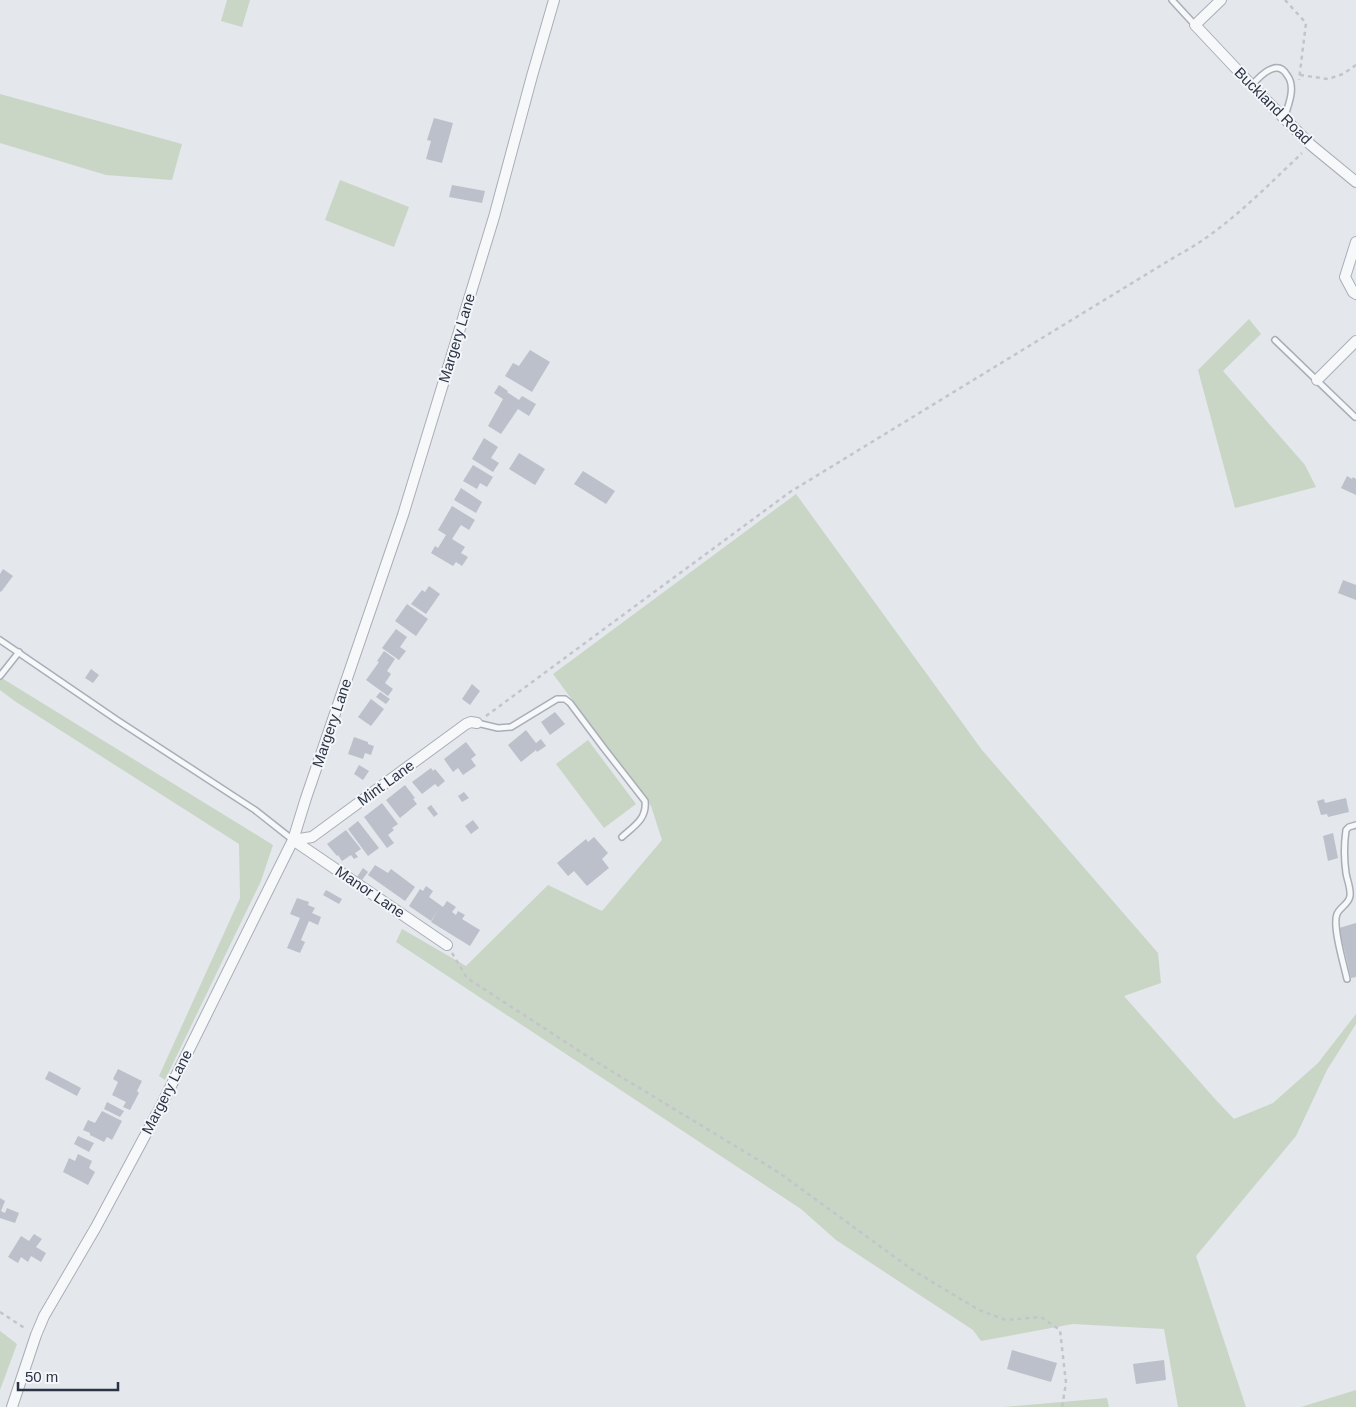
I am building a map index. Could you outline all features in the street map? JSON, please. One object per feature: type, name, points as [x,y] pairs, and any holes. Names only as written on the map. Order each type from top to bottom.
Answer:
[{"type":"street","name":"Margery Lane","points":[[12,1407],[44,1316],[96,1226],[162,1104],[294,840],[306,798],[406,506],[494,217],[554,0]]},
{"type":"street","points":[[1194,25],[1221,0]]},
{"type":"street","name":"Buckland Road","points":[[1194,25],[1311,145],[1356,182]]},
{"type":"street","points":[[1356,242],[1345,277],[1356,294]]},
{"type":"street","points":[[1317,380],[1356,341]]},
{"type":"street","name":"Mint Lane","points":[[294,840],[312,837],[466,724],[471,722],[477,723]]},
{"type":"street","name":"Manor Lane","points":[[294,840],[447,944]]},
{"type":"lane","points":[[1172,0],[1194,25]]},
{"type":"lane","points":[[1252,85],[1264,72],[1270,69],[1279,68],[1286,73],[1292,87],[1284,118]]},
{"type":"lane","points":[[1276,340],[1355,417]]},
{"type":"lane","points":[[0,640],[116,720],[255,810],[294,840]]},
{"type":"lane","points":[[0,676],[19,652]]},
{"type":"lane","points":[[477,723],[498,728],[511,727],[558,699],[565,699],[570,702],[645,801],[646,809],[643,817],[622,837]]},
{"type":"lane","points":[[1346,979],[1337,934],[1336,916],[1349,898],[1345,838],[1346,830],[1356,825]]},
{"type":"path","points":[[1284,0],[1306,23],[1298,84]]},
{"type":"path","points":[[1300,76],[1328,79],[1343,74],[1356,65]]},
{"type":"path","points":[[477,723],[790,492],[1196,245],[1250,202],[1311,145]]},
{"type":"path","points":[[447,944],[467,978],[590,1058],[778,1172],[914,1271],[979,1310],[1006,1320],[1041,1317],[1060,1330],[1066,1384],[1062,1407]]},
{"type":"path","points":[[0,1312],[36,1335]]},
{"type":"green space","points":[[227,0],[250,0],[242,27],[221,21]]},
{"type":"green space","points":[[0,94],[182,144],[172,180],[106,175],[0,143]]},
{"type":"green space","points":[[340,180],[409,207],[394,247],[325,220]]},
{"type":"green space","points":[[1249,319],[1261,334],[1223,371],[1305,465],[1316,487],[1235,508],[1198,370]]},
{"type":"green space","points":[[796,494],[982,750],[1158,953],[1161,983],[1124,996],[1234,1119],[1273,1103],[1318,1063],[1356,1014],[1356,1024],[1327,1070],[1296,1136],[1196,1256],[1246,1407],[1178,1407],[1164,1329],[1073,1324],[981,1341],[973,1330],[836,1240],[801,1209],[396,942],[402,929],[466,966],[548,885],[602,911],[662,840],[651,806],[553,674]]},
{"type":"green space","points":[[0,677],[273,845],[261,881],[165,1080],[159,1076],[240,898],[239,844],[16,702],[0,690]]},
{"type":"green space","points":[[588,740],[636,804],[604,828],[556,764]]},
{"type":"green space","points":[[0,1331],[17,1344],[0,1390]]},
{"type":"green space","points":[[1356,1390],[1356,1407],[1301,1407]]},
{"type":"green space","points":[[1107,1398],[1109,1407],[1003,1407]]},
{"type":"building","points":[[434,118],[453,123],[442,163],[426,159],[431,141],[427,140]]},
{"type":"building","points":[[452,185],[485,191],[482,203],[449,197]]},
{"type":"building","points":[[530,350],[550,362],[532,392],[505,376],[513,363],[519,366]]},
{"type":"building","points":[[499,385],[519,400],[522,396],[536,404],[529,416],[518,409],[501,434],[488,426],[503,399],[494,393]]},
{"type":"building","points":[[484,438],[498,447],[491,458],[499,463],[493,472],[472,459]]},
{"type":"building","points":[[519,453],[545,469],[535,485],[509,469]]},
{"type":"building","points":[[473,465],[493,477],[487,487],[480,483],[477,489],[463,481]]},
{"type":"building","points":[[583,471],[615,491],[606,504],[574,484]]},
{"type":"building","points":[[1347,476],[1356,479],[1356,495],[1341,488]]},
{"type":"building","points":[[461,488],[482,502],[476,513],[454,500]]},
{"type":"building","points":[[452,506],[475,520],[469,530],[461,525],[452,539],[465,547],[461,553],[468,557],[462,566],[456,562],[453,566],[431,553],[435,546],[438,548],[446,535],[438,530]]},
{"type":"building","points":[[3,569],[13,576],[1,592],[0,574]]},
{"type":"building","points":[[1343,580],[1356,585],[1356,600],[1338,593]]},
{"type":"building","points":[[429,586],[440,594],[426,614],[411,604],[422,590],[425,592]]},
{"type":"building","points":[[407,604],[428,619],[416,636],[395,621]]},
{"type":"building","points":[[396,629],[407,637],[400,647],[406,651],[399,660],[382,648]]},
{"type":"building","points":[[384,651],[395,659],[387,671],[391,674],[385,683],[393,689],[388,696],[366,680],[379,662],[377,661]]},
{"type":"building","points":[[91,669],[99,675],[93,683],[85,678]]},
{"type":"building","points":[[472,684],[480,691],[470,705],[462,699]]},
{"type":"building","points":[[380,692],[390,699],[386,704],[376,697]]},
{"type":"building","points":[[371,699],[384,709],[371,726],[358,717]]},
{"type":"building","points":[[555,712],[565,724],[550,735],[541,722]]},
{"type":"building","points":[[526,730],[536,743],[541,739],[546,746],[537,752],[536,750],[521,762],[508,745]]},
{"type":"building","points":[[354,737],[374,746],[371,755],[365,753],[363,759],[348,754]]},
{"type":"building","points":[[466,742],[476,755],[471,759],[476,766],[463,775],[458,768],[453,772],[444,759]]},
{"type":"building","points":[[359,765],[369,771],[363,780],[354,774]]},
{"type":"building","points":[[431,768],[433,771],[435,769],[445,781],[438,787],[435,784],[422,794],[412,782]]},
{"type":"building","points":[[405,785],[415,798],[413,799],[417,804],[400,818],[386,800]]},
{"type":"building","points":[[464,792],[469,798],[462,802],[458,796]]},
{"type":"building","points":[[1346,798],[1349,812],[1328,817],[1327,814],[1321,815],[1317,801],[1324,799],[1325,803]]},
{"type":"building","points":[[382,803],[398,824],[392,828],[394,830],[388,835],[394,843],[387,848],[364,817]]},
{"type":"building","points":[[431,805],[438,814],[434,817],[427,808]]},
{"type":"building","points":[[473,820],[479,828],[471,834],[465,826]]},
{"type":"building","points":[[358,821],[379,848],[368,856],[348,829]]},
{"type":"building","points":[[346,830],[361,849],[355,853],[358,857],[354,859],[351,855],[342,861],[327,844]]},
{"type":"building","points":[[1333,833],[1338,858],[1328,861],[1323,836]]},
{"type":"building","points":[[594,837],[608,853],[602,859],[609,868],[587,886],[574,871],[568,876],[557,863],[586,839],[588,842]]},
{"type":"building","points":[[375,865],[388,873],[391,869],[415,887],[405,901],[368,875]]},
{"type":"building","points":[[363,868],[368,872],[362,880],[357,877]]},
{"type":"building","points":[[426,886],[433,891],[429,897],[443,907],[447,901],[456,907],[452,912],[456,915],[458,911],[465,915],[462,919],[480,930],[470,946],[431,922],[438,910],[431,921],[409,906],[420,889],[423,891]]},
{"type":"building","points":[[326,890],[342,899],[339,904],[323,895]]},
{"type":"building","points":[[297,898],[309,902],[308,905],[315,908],[312,913],[321,917],[318,925],[309,921],[301,940],[305,942],[300,953],[287,948],[300,918],[290,914]]},
{"type":"building","points":[[1356,923],[1356,977],[1351,978],[1339,928]]},
{"type":"building","points":[[118,1069],[142,1081],[137,1091],[139,1093],[130,1110],[123,1107],[126,1102],[112,1095],[118,1082],[113,1079]]},
{"type":"building","points":[[49,1071],[81,1088],[77,1096],[45,1079]]},
{"type":"building","points":[[107,1102],[124,1111],[120,1117],[104,1109]]},
{"type":"building","points":[[102,1111],[122,1121],[112,1140],[107,1137],[104,1142],[83,1130],[88,1120],[95,1123]]},
{"type":"building","points":[[78,1136],[94,1143],[89,1152],[74,1144]]},
{"type":"building","points":[[78,1154],[92,1161],[89,1168],[95,1172],[88,1185],[63,1172],[69,1158],[75,1161]]},
{"type":"building","points":[[0,1198],[5,1201],[1,1211],[5,1213],[7,1208],[19,1213],[15,1223],[0,1218]]},
{"type":"building","points":[[34,1234],[42,1239],[36,1247],[46,1253],[41,1262],[31,1256],[28,1262],[21,1257],[18,1263],[8,1257],[21,1236],[29,1241]]},
{"type":"building","points":[[1012,1350],[1057,1363],[1051,1382],[1007,1369]]},
{"type":"building","points":[[1164,1360],[1166,1380],[1136,1384],[1133,1364]]}]
